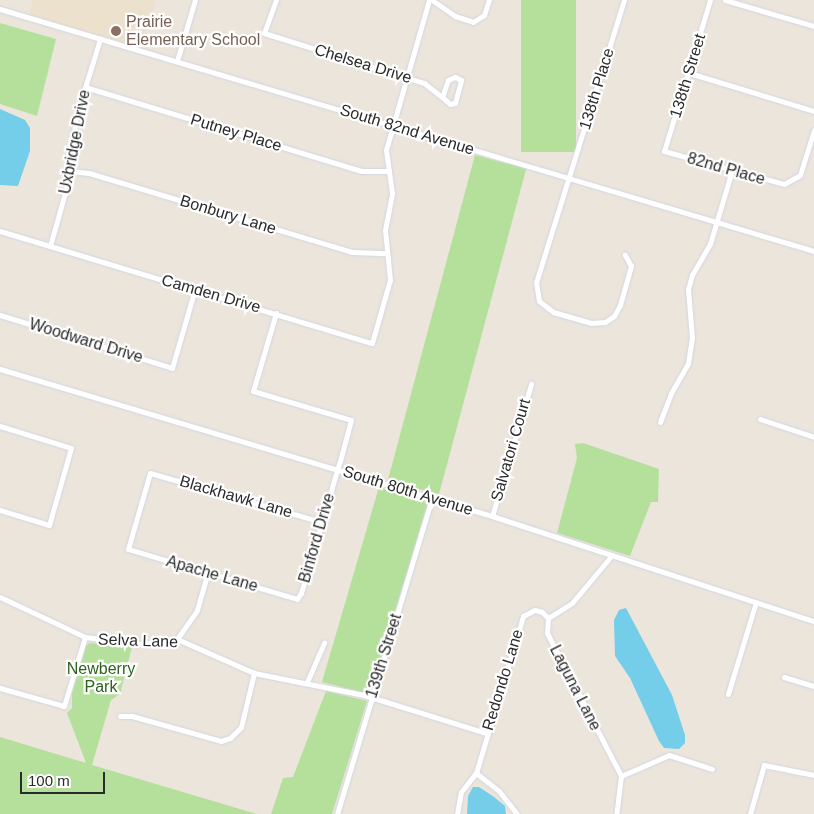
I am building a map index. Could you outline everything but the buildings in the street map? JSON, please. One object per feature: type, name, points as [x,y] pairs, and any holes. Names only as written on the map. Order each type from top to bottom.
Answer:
[{"type":"street","points":[[177,62],[195,0]]},
{"type":"street","name":"Chelsea Drive","points":[[276,0],[264,33],[406,76],[424,83],[450,104],[455,103],[462,86],[461,80],[456,77],[448,80],[442,97]]},
{"type":"street","points":[[387,253],[385,230],[392,193],[386,150],[391,125],[430,0],[455,16],[473,22],[484,15],[489,0]]},
{"type":"street","name":"138th Place","points":[[624,0],[536,282],[541,304],[553,312],[591,323],[605,322],[614,316],[620,305],[631,266],[625,255]]},
{"type":"street","name":"138th Street","points":[[664,151],[710,0]]},
{"type":"street","points":[[725,0],[814,26]]},
{"type":"street","name":"South 82nd Avenue","points":[[0,9],[814,250]]},
{"type":"street","name":"Uxbridge Drive","points":[[50,246],[70,171],[76,117],[100,38]]},
{"type":"street","points":[[689,73],[814,110]]},
{"type":"street","name":"Putney Place","points":[[85,87],[362,171],[389,170]]},
{"type":"street","name":"82nd Place","points":[[664,151],[788,184],[797,179],[803,168],[814,130]]},
{"type":"street","points":[[660,422],[670,394],[688,363],[692,338],[688,289],[692,275],[710,244],[732,170]]},
{"type":"street","name":"Bonbury Lane","points":[[70,171],[88,173],[352,252],[387,253]]},
{"type":"street","name":"Camden Drive","points":[[0,231],[372,343],[389,288],[387,253]]},
{"type":"street","name":"Woodward Drive","points":[[0,315],[172,368],[196,290]]},
{"type":"street","name":"Binford Drive","points":[[276,313],[253,391],[351,420],[322,522],[297,599]]},
{"type":"street","name":"South 80th Avenue","points":[[0,369],[492,516],[814,621]]},
{"type":"street","name":"Salvatori Court","points":[[492,516],[531,384]]},
{"type":"street","points":[[760,419],[814,437]]},
{"type":"street","points":[[0,426],[71,448],[49,525],[0,510]]},
{"type":"street","name":"Blackhawk Lane","points":[[128,549],[150,473],[322,522]]},
{"type":"street","name":"139th Street","points":[[337,814],[432,498]]},
{"type":"street","name":"Apache Lane","points":[[128,549],[297,599]]},
{"type":"street","points":[[548,618],[572,603],[612,555]]},
{"type":"street","points":[[177,639],[197,610],[208,572]]},
{"type":"street","name":"Selva Lane","points":[[0,597],[85,638],[142,644],[177,639],[254,673],[307,682],[371,698],[486,733]]},
{"type":"street","points":[[728,694],[756,602]]},
{"type":"street","name":"Redondo Lane","points":[[457,814],[461,792],[476,773],[486,733],[523,616],[535,610],[542,612],[548,618]]},
{"type":"street","name":"Laguna Lane","points":[[548,618],[547,633],[621,776]]},
{"type":"street","points":[[0,688],[64,706],[85,638]]},
{"type":"street","points":[[307,682],[324,643]]},
{"type":"street","points":[[120,716],[132,716],[221,741],[230,738],[241,727],[254,673]]},
{"type":"street","points":[[784,677],[814,686]]},
{"type":"street","points":[[616,814],[621,776],[669,755],[712,770]]},
{"type":"street","points":[[750,814],[764,765],[814,775]]},
{"type":"street","points":[[476,773],[498,791],[518,814]]},
{"type":"shaded area","name":"Prairie Elementary School","points":[[33,0],[156,0],[141,48],[29,15]]},
{"type":"green space","points":[[521,0],[576,0],[576,152],[521,152]]},
{"type":"green space","points":[[0,23],[56,39],[37,116],[0,104]]},
{"type":"green space","points":[[475,155],[526,169],[439,494],[388,481]]},
{"type":"green space","points":[[583,443],[659,469],[658,502],[651,502],[630,556],[557,533],[577,458],[575,444]]},
{"type":"green space","points":[[379,487],[424,501],[427,506],[371,691],[365,693],[322,682]]},
{"type":"green space","name":"Newberry Park","points":[[90,643],[132,647],[120,694],[111,700],[92,765],[257,814],[0,814],[0,737],[86,763],[67,713],[72,708],[72,693],[86,646]]},
{"type":"green space","points":[[326,691],[367,701],[332,814],[271,814],[283,778],[293,777]]},
{"type":"water","points":[[0,109],[25,120],[30,128],[30,151],[18,186],[0,185]]},
{"type":"water","points":[[626,608],[672,695],[685,735],[685,743],[679,749],[664,748],[659,741],[630,678],[615,656],[614,620],[619,610]]},
{"type":"water","points":[[473,787],[479,787],[505,806],[506,814],[467,814],[468,796]]},
{"type":"place","name":"Prairie Elementary School","points":[[116,31]]}]
